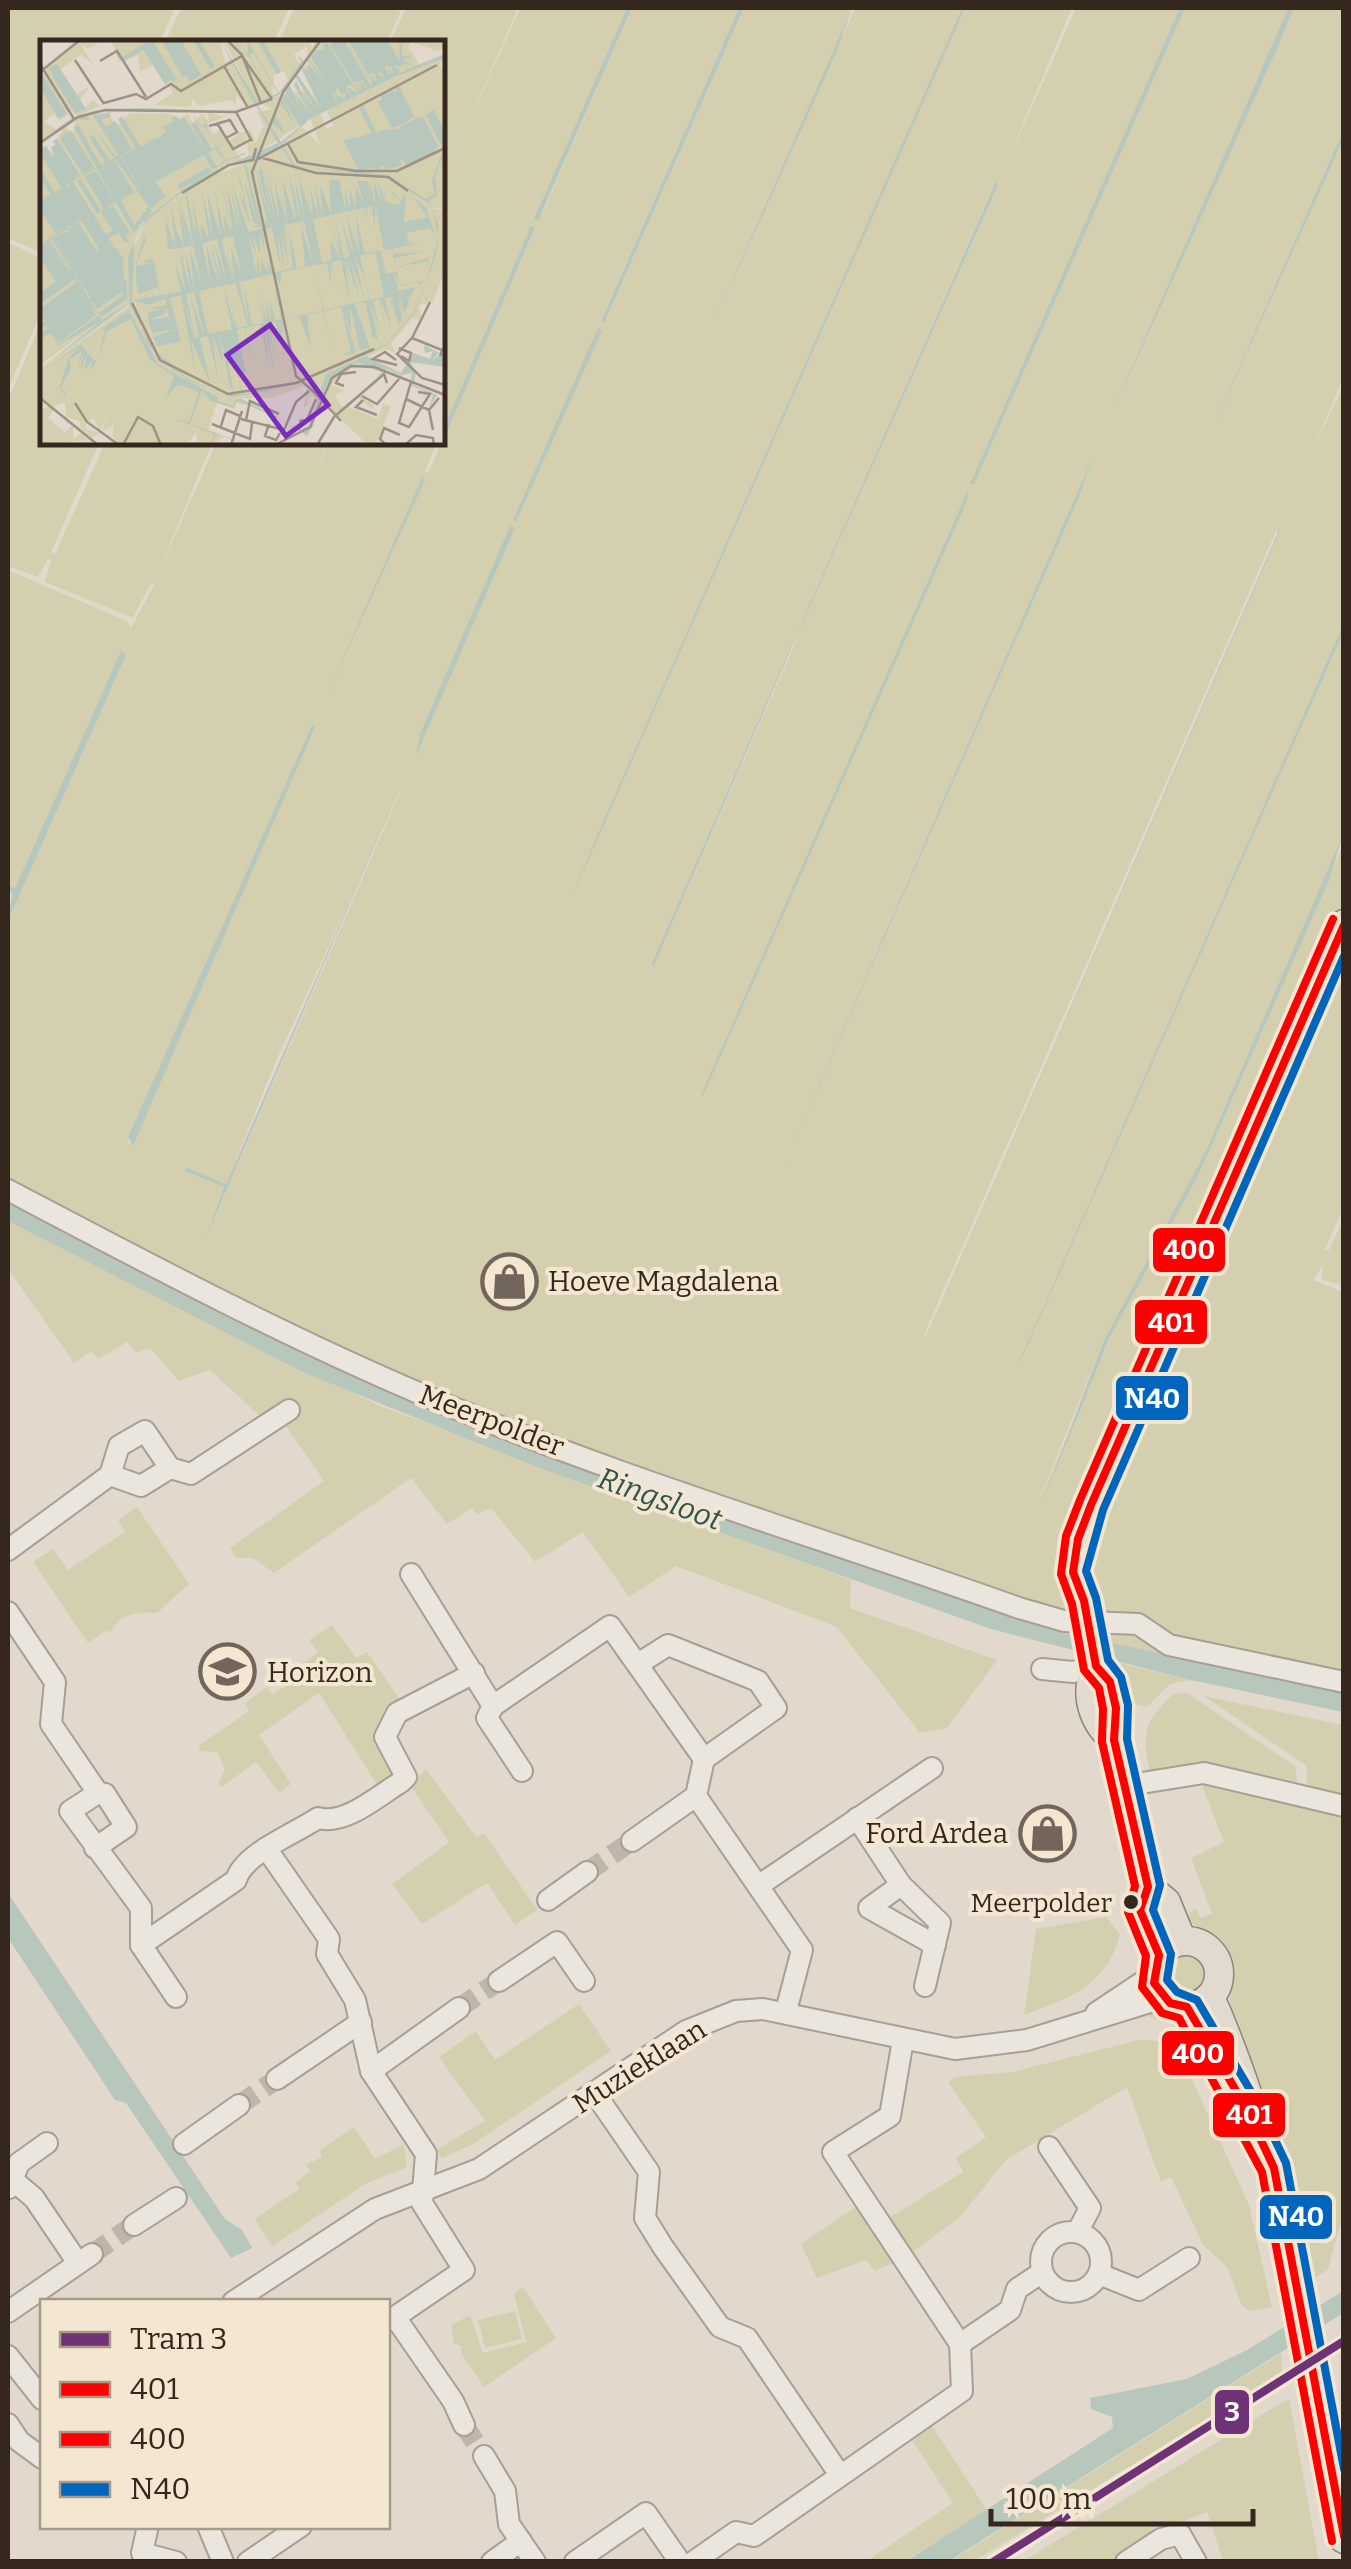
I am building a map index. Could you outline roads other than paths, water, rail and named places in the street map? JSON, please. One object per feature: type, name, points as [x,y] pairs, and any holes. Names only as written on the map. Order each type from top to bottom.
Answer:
[{"type":"main road","points":[[1344,924],[1110,1467],[1107,1514],[1094,1545],[1091,1638],[1110,1682],[1116,1708],[1114,1740],[1148,1887],[1140,1910],[1224,2076],[1253,2113],[1274,2168],[1344,2540]]},
{"type":"street","name":"Meerpolder","points":[[8,1190],[260,1320],[422,1395],[1064,1621],[1091,1638]]},
{"type":"street","points":[[8,1549],[110,1475],[119,1446],[145,1431],[170,1468],[191,1474],[289,1410]]},
{"type":"street","points":[[110,1475],[141,1486],[170,1468]]},
{"type":"street","points":[[411,1574],[493,1706]]},
{"type":"street","points":[[8,1612],[55,1682],[52,1724],[98,1793]]},
{"type":"street","name":"Meerpolder","points":[[1042,1668],[1072,1672],[1091,1638],[1138,1624],[1170,1645],[1344,1682]]},
{"type":"street","points":[[522,1771],[487,1718],[493,1706],[610,1626],[704,1759]]},
{"type":"street","points":[[632,1841],[696,1796],[704,1759],[776,1708],[758,1681],[668,1644],[638,1664]]},
{"type":"street","points":[[141,1945],[236,1880],[240,1867],[266,1848],[318,1818],[326,1821],[348,1814],[400,1782],[406,1776],[385,1737],[397,1714],[474,1672]]},
{"type":"street","points":[[758,1886],[932,1768]]},
{"type":"street","points":[[1124,1786],[1204,1773],[1344,1806]]},
{"type":"street","points":[[95,1848],[126,1827],[105,1794],[98,1793],[70,1811],[95,1848],[141,1908],[141,1945],[176,1997]]},
{"type":"street","points":[[696,1796],[802,1950],[786,2012]]},
{"type":"street","points":[[857,1818],[901,1884],[940,1923],[925,1986]]},
{"type":"street","points":[[266,1848],[330,1939],[327,1954],[355,2000],[371,2071],[426,2154],[422,2203],[464,2270],[395,2316],[454,2401],[464,2425]]},
{"type":"street","points":[[548,1900],[587,1872]]},
{"type":"street","points":[[901,1884],[869,1908],[935,1945]]},
{"type":"street","points":[[499,1981],[557,1942],[584,1981]]},
{"type":"street","name":"Muzieklaan","points":[[238,2299],[340,2228],[426,2188],[479,2169],[686,2031],[721,2015],[749,2009],[786,2012],[955,2049],[999,2046],[1058,2032],[1176,1979]]},
{"type":"street","points":[[371,2071],[459,2008]]},
{"type":"street","points":[[277,2079],[362,2022]]},
{"type":"street","points":[[693,2562],[736,2532],[754,2536],[962,2391],[960,2344],[833,2152],[890,2116],[903,2040]]},
{"type":"street","points":[[594,2092],[649,2172],[645,2218],[663,2247],[720,2327],[748,2338],[840,2475]]},
{"type":"street","points":[[184,2144],[239,2105]]},
{"type":"street","points":[[8,2312],[85,2258],[34,2198],[10,2183],[19,2163],[47,2142]]},
{"type":"street","points":[[1049,2147],[1090,2208],[1078,2231]]},
{"type":"street","points":[[134,2226],[176,2198]]},
{"type":"street","points":[[1078,2231],[1099,2248],[1100,2274],[1083,2290],[1060,2291],[1042,2273],[1042,2250],[1056,2234],[1078,2231]]},
{"type":"street","points":[[1100,2274],[1139,2290],[1189,2258]]},
{"type":"street","points":[[960,2344],[1010,2310],[1017,2289],[1042,2273]]},
{"type":"street","points":[[8,2356],[40,2396]]},
{"type":"street","points":[[8,2424],[19,2441],[40,2457]]},
{"type":"street","points":[[484,2456],[505,2491],[510,2524],[535,2562]]},
{"type":"street","points":[[575,2562],[646,2514],[680,2562]]},
{"type":"street","points":[[147,2529],[142,2553],[176,2562]]},
{"type":"street","points":[[209,2529],[223,2562]]},
{"type":"street","points":[[248,2562],[298,2529]]},
{"type":"street","points":[[1126,2562],[1161,2539],[1180,2534],[1196,2562]]},
{"type":"street","points":[[492,2562],[521,2541]]},
{"type":"water","points":[[627,8],[632,8],[538,221],[534,219]]},
{"type":"water","points":[[739,8],[744,8],[604,323],[601,321]]},
{"type":"water","points":[[852,8],[836,53],[697,361]]},
{"type":"water","points":[[965,8],[568,906],[596,838]]},
{"type":"water","points":[[1180,8],[1185,8],[974,484],[970,484]]},
{"type":"water","points":[[1288,8],[1294,8],[1277,49],[1099,444]]},
{"type":"water","points":[[1343,131],[1343,140],[1195,466]]},
{"type":"water","points":[[997,179],[997,187],[797,635],[802,621]]},
{"type":"water","points":[[531,226],[535,228],[445,436],[445,425]]},
{"type":"water","points":[[598,328],[602,330],[598,340],[516,522],[513,520]]},
{"type":"water","points":[[1094,454],[1079,497],[743,1259]]},
{"type":"water","points":[[422,478],[425,480],[322,706]]},
{"type":"water","points":[[968,490],[967,501],[703,1096],[701,1095]]},
{"type":"water","points":[[510,526],[515,528],[416,756],[420,734]]},
{"type":"water","points":[[1279,530],[1279,533],[926,1338]]},
{"type":"water","points":[[1343,625],[1343,633],[1018,1367],[1023,1353]]},
{"type":"water","points":[[795,640],[654,966],[651,965],[792,644]]},
{"type":"water","points":[[121,651],[126,654],[123,662],[8,921],[12,895],[8,885],[15,888]]},
{"type":"water","points":[[312,725],[315,727],[133,1146],[128,1137]]},
{"type":"water","points":[[409,766],[203,1245],[224,1187],[185,1171],[186,1167],[226,1184]]},
{"type":"water","points":[[1343,834],[1330,878],[1198,1176],[1110,1337],[1040,1508],[1104,1340],[1206,1151]]},
{"type":"water","name":"Ringsloot","points":[[8,1199],[285,1342],[767,1530],[1059,1632],[1343,1691],[1343,1712],[1191,1680],[991,1629],[537,1467],[305,1373],[8,1221]]},
{"type":"water","points":[[8,1893],[225,2219],[242,2230],[252,2248],[231,2258],[126,2103],[115,2100],[8,1938]]},
{"type":"water","points":[[1343,2291],[1343,2313],[949,2561],[905,2562],[1113,2428],[1112,2417],[1091,2409],[1090,2398],[1187,2379],[1247,2350]]},
{"type":"tunnel","points":[[587,1872],[632,1841]]},
{"type":"tunnel","points":[[459,2008],[499,1981]]},
{"type":"tunnel","points":[[239,2105],[277,2079]]},
{"type":"tunnel","points":[[92,2254],[134,2225]]},
{"type":"tunnel","points":[[464,2425],[484,2456]]},
{"type":"tram line","name":"3","points":[[993,2562],[1344,2341]]},
{"type":"place","name":"Hoeve Magdalena","points":[[509,1281]]},
{"type":"place","name":"Horizon","points":[[228,1672]]},
{"type":"place","name":"Ford Ardea","points":[[1047,1833]]},
{"type":"place","name":"Meerpolder","points":[[1131,1902]]}]
